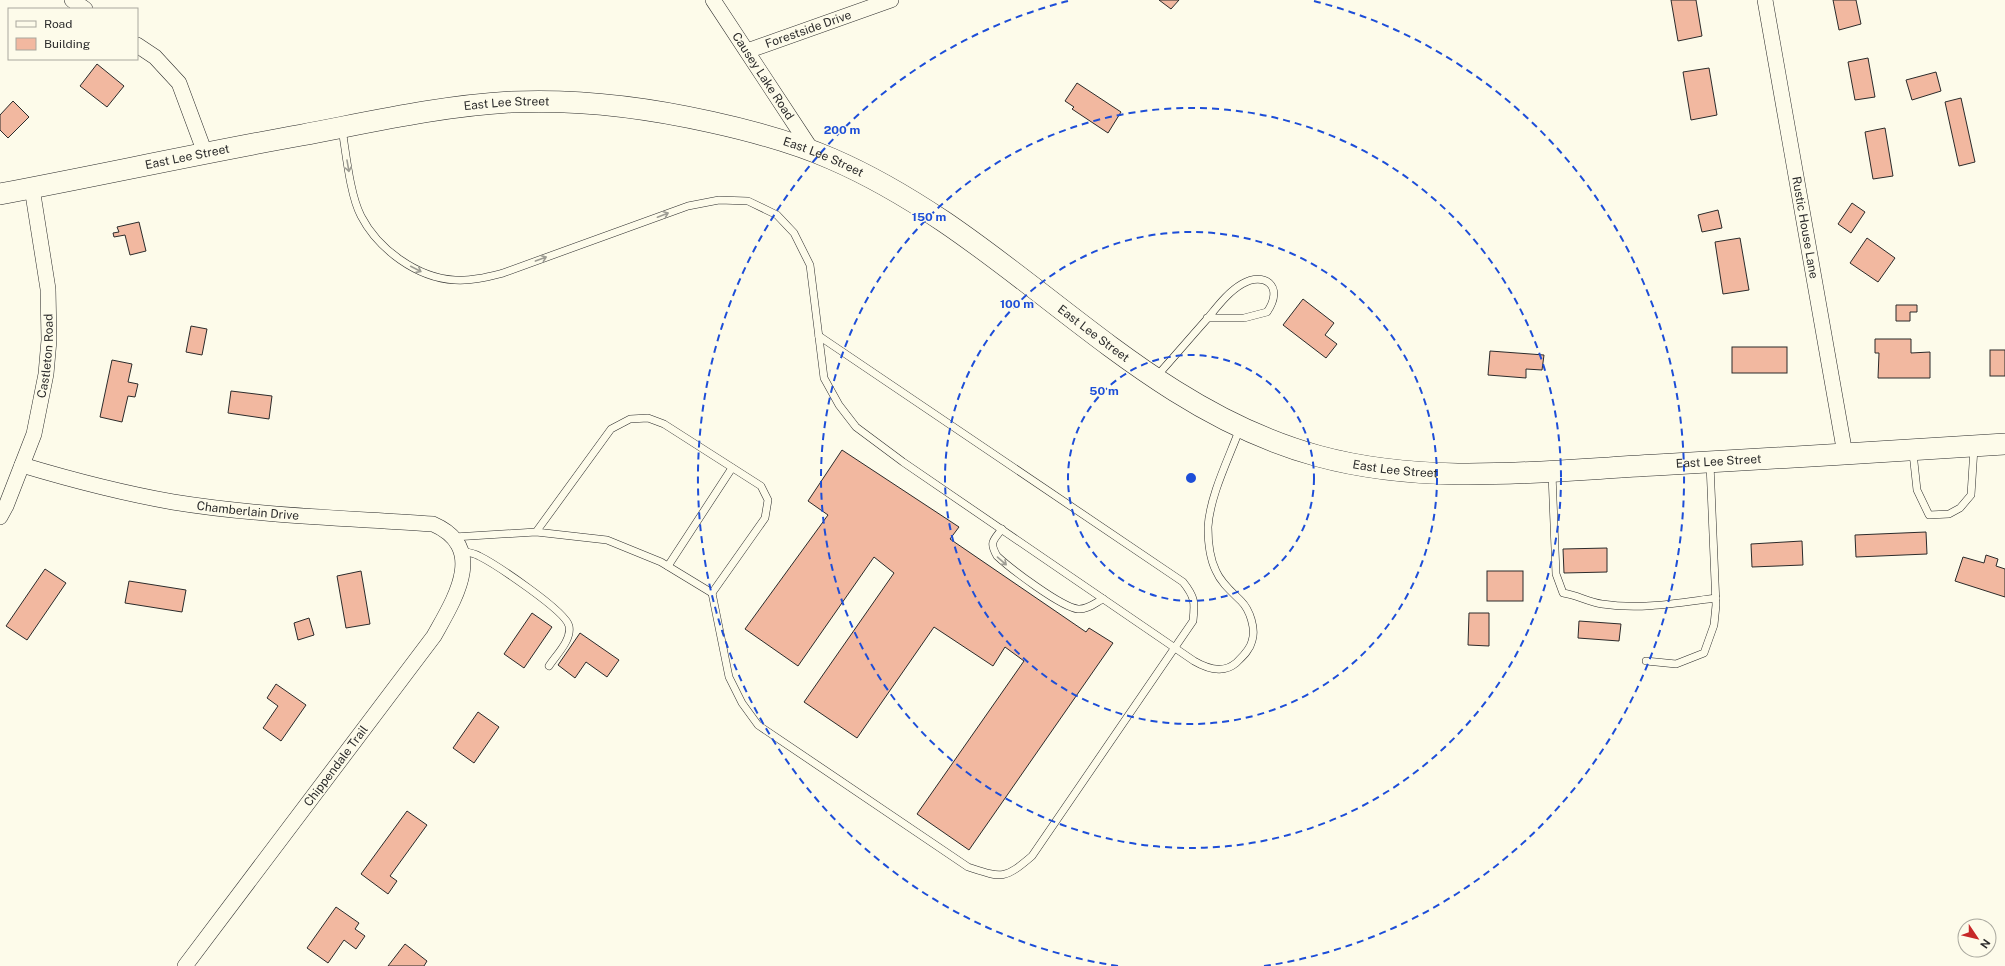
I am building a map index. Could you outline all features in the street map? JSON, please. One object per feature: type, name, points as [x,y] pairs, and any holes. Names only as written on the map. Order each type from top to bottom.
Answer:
[{"type":"street","points":[[72,0],[84,8]]},
{"type":"street","name":"Causey Lake Road","points":[[713,0],[813,152]]},
{"type":"street","name":"Forestside Drive","points":[[747,51],[891,0]]},
{"type":"street","name":"Rustic House Lane","points":[[1765,0],[1845,454]]},
{"type":"street","points":[[138,46],[154,57],[179,83],[205,153]]},
{"type":"street","name":"East Lee Street","points":[[0,194],[342,127],[425,112],[475,105],[516,102],[596,103],[657,110],[764,134],[841,164],[906,198],[942,220],[1155,379],[1187,400],[1240,427],[1317,455],[1377,468],[1457,475],[1551,471],[2005,444]]},
{"type":"street","name":"Castleton Road","points":[[0,517],[6,506],[34,434],[46,374],[49,340],[48,289],[32,188]]},
{"type":"street","name":"Chamberlain Drive","points":[[22,465],[98,487],[173,502],[280,514],[433,524],[444,529],[454,537],[462,553]]},
{"type":"street","name":"Chippendale Trail","points":[[186,966],[434,636],[455,597],[462,576],[462,553]]},
{"type":"lane","points":[[342,127],[351,180],[360,215],[374,235],[390,252],[413,267],[433,277],[455,280],[480,279],[503,273],[688,206],[719,200],[748,201],[777,215],[794,233],[810,265],[824,378],[839,405],[856,427],[1175,648],[1208,668],[1223,668],[1233,665],[1245,655],[1252,641],[1249,613],[1215,571],[1210,548],[1208,526],[1213,501],[1240,427]]},
{"type":"lane","points":[[1155,379],[1207,318],[1224,300],[1246,282],[1258,279],[1268,282],[1274,288],[1275,296],[1267,312],[1244,318],[1207,318]]},
{"type":"lane","points":[[536,532],[593,451],[611,429],[630,419],[648,418],[664,424],[761,486],[768,500],[765,518],[712,593],[729,677],[742,703],[758,725],[968,867],[997,876],[1014,872],[1032,856],[1175,648],[1193,621],[1195,602],[1191,593],[1183,582],[819,336]]},
{"type":"lane","points":[[1912,450],[1917,490],[1929,515],[1949,514],[1960,508],[1971,496],[1974,446]]},
{"type":"lane","points":[[1646,661],[1676,664],[1704,653],[1714,625],[1716,598],[1710,461]]},
{"type":"lane","points":[[668,566],[732,468]]},
{"type":"lane","points":[[1551,471],[1556,574],[1563,593],[1577,595],[1600,604],[1647,608],[1716,598]]},
{"type":"lane","points":[[1002,529],[992,542],[991,547],[997,556],[1052,596],[1077,609],[1086,609],[1103,598]]},
{"type":"lane","points":[[454,537],[536,532],[608,540],[668,566],[712,593]]},
{"type":"lane","points":[[462,553],[477,554],[555,608],[565,618],[570,626],[568,638],[549,666]]},
{"type":"building","points":[[1159,0],[1179,0],[1171,9]]},
{"type":"building","points":[[1671,0],[1696,0],[1702,36],[1678,41]]},
{"type":"building","points":[[1833,0],[1856,0],[1861,24],[1839,30]]},
{"type":"building","points":[[1868,58],[1875,97],[1855,100],[1848,62]]},
{"type":"building","points":[[97,64],[124,86],[107,107],[80,86]]},
{"type":"building","points":[[1709,68],[1717,115],[1691,120],[1683,72]]},
{"type":"building","points":[[1936,72],[1941,91],[1912,100],[1906,80]]},
{"type":"building","points":[[1077,83],[1121,112],[1108,133],[1072,109],[1074,107],[1065,101]]},
{"type":"building","points":[[1961,98],[1975,162],[1959,166],[1945,102]]},
{"type":"building","points":[[13,101],[29,117],[8,138],[0,130],[0,115]]},
{"type":"building","points":[[1885,128],[1893,176],[1873,179],[1865,132]]},
{"type":"building","points":[[1852,203],[1865,212],[1851,233],[1838,224]]},
{"type":"building","points":[[1718,210],[1722,228],[1702,232],[1698,215]]},
{"type":"building","points":[[139,222],[146,251],[130,255],[125,235],[114,237],[113,233],[119,232],[117,227]]},
{"type":"building","points":[[1740,238],[1749,290],[1723,294],[1715,242]]},
{"type":"building","points":[[1867,238],[1895,258],[1878,282],[1850,263]]},
{"type":"building","points":[[1303,299],[1334,323],[1325,335],[1337,344],[1326,358],[1283,325]]},
{"type":"building","points":[[1896,305],[1917,305],[1917,312],[1910,312],[1910,321],[1896,321]]},
{"type":"building","points":[[191,326],[207,329],[202,355],[186,352]]},
{"type":"building","points":[[1875,339],[1911,339],[1911,353],[1930,352],[1930,378],[1878,378],[1879,353],[1875,353]]},
{"type":"building","points":[[1732,347],[1787,347],[1787,373],[1732,373]]},
{"type":"building","points":[[1990,350],[2005,350],[2005,376],[1990,376]]},
{"type":"building","points":[[1490,351],[1544,355],[1542,370],[1526,369],[1526,378],[1488,375]]},
{"type":"building","points":[[112,360],[132,364],[128,382],[138,384],[135,397],[128,396],[122,422],[100,417]]},
{"type":"building","points":[[231,391],[272,396],[269,419],[228,413]]},
{"type":"building","points":[[842,450],[959,527],[950,539],[1086,632],[1089,628],[1113,643],[969,850],[917,814],[1024,661],[1005,647],[993,666],[934,627],[857,738],[804,702],[894,573],[874,557],[798,666],[745,629],[828,515],[808,501]]},
{"type":"building","points":[[1926,532],[1927,554],[1856,557],[1855,535]]},
{"type":"building","points":[[1802,541],[1803,565],[1752,567],[1751,544]]},
{"type":"building","points":[[1607,548],[1607,572],[1564,573],[1563,549]]},
{"type":"building","points":[[1986,555],[1998,559],[1996,566],[2005,569],[2005,597],[1955,581],[1963,557],[1984,563]]},
{"type":"building","points":[[45,569],[66,583],[27,640],[6,626]]},
{"type":"building","points":[[361,571],[370,624],[346,628],[337,576]]},
{"type":"building","points":[[1487,571],[1523,571],[1523,601],[1487,601]]},
{"type":"building","points":[[129,581],[186,590],[182,612],[125,603]]},
{"type":"building","points":[[532,613],[552,627],[524,668],[504,654]]},
{"type":"building","points":[[1469,613],[1489,613],[1489,646],[1468,645]]},
{"type":"building","points":[[309,618],[314,635],[298,640],[294,623]]},
{"type":"building","points":[[1579,621],[1621,624],[1619,641],[1578,638]]},
{"type":"building","points":[[580,633],[619,660],[607,677],[586,662],[575,678],[558,665]]},
{"type":"building","points":[[276,684],[306,705],[281,741],[263,728],[278,706],[267,698]]},
{"type":"building","points":[[478,712],[499,727],[474,763],[453,748]]},
{"type":"building","points":[[407,811],[427,825],[390,876],[397,881],[388,894],[361,874]]},
{"type":"building","points":[[336,907],[359,923],[355,929],[365,936],[356,949],[344,940],[328,963],[307,948]]},
{"type":"building","points":[[405,944],[427,961],[424,966],[388,966]]}]
